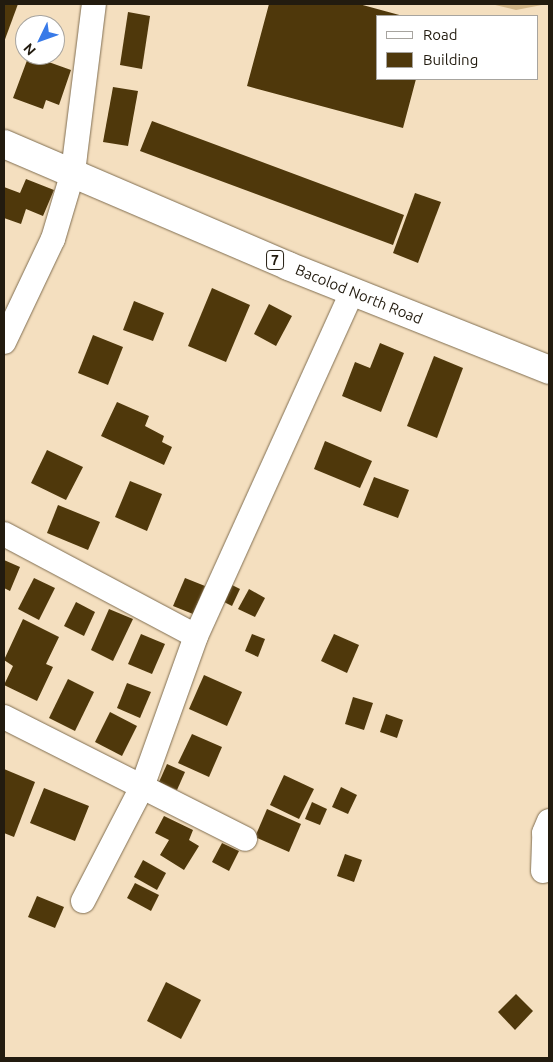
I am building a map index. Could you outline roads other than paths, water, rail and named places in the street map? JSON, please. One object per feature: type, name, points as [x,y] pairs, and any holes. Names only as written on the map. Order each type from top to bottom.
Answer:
[{"type":"highway","name":"Bacolod North Road","points":[[4,144],[352,292],[549,370]]},
{"type":"street","points":[[4,342],[53,239],[73,172],[94,4]]},
{"type":"street","points":[[83,901],[142,787],[196,636],[352,292]]},
{"type":"street","points":[[4,534],[196,636]]},
{"type":"street","points":[[4,717],[245,839]]},
{"type":"street","points":[[543,871],[544,833],[549,821]]}]
